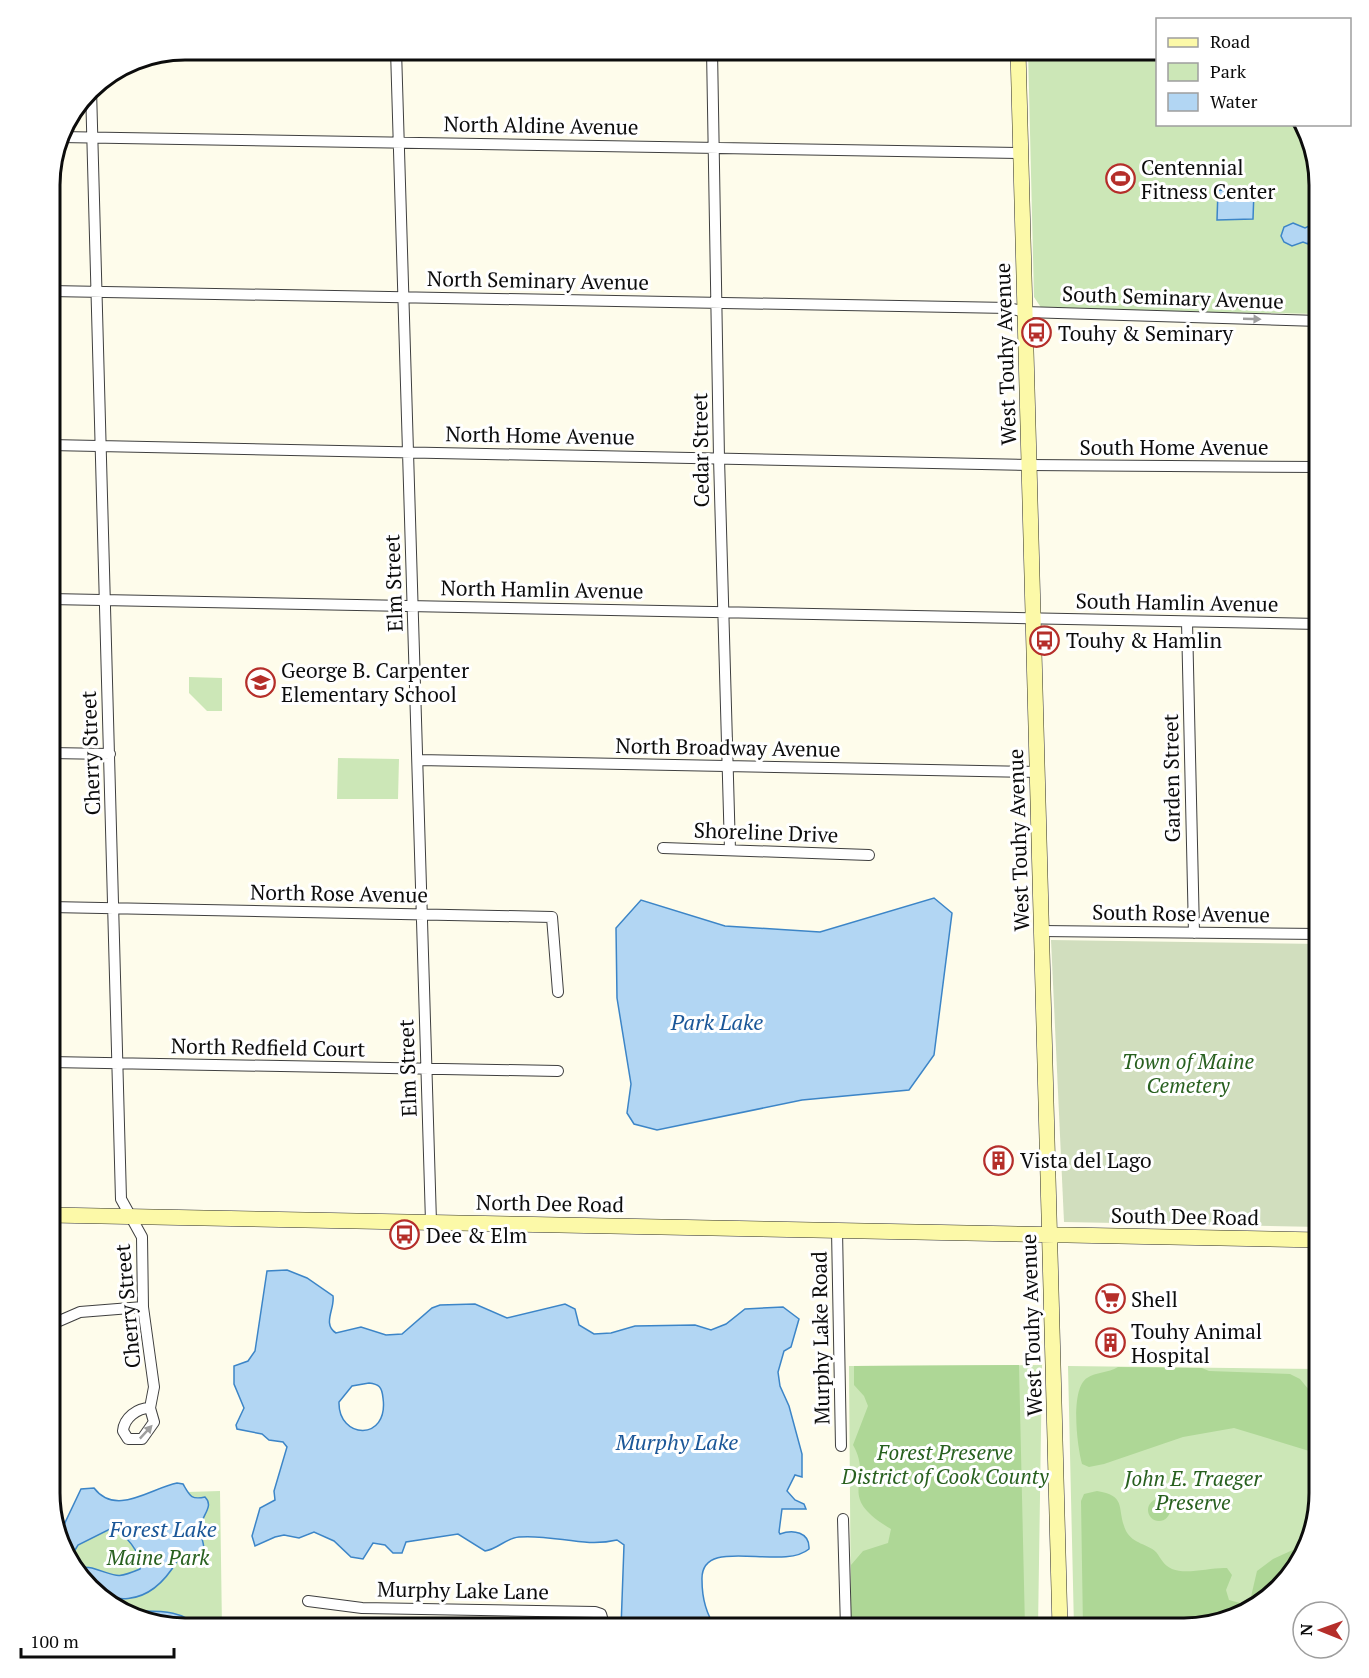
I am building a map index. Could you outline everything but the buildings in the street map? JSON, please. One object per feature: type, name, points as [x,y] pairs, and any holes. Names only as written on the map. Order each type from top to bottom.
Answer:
[{"type":"main road","name":"West Touhy Avenue","points":[[1018,60],[1060,1618]]},
{"type":"main road","name":"North Dee Road","points":[[60,1215],[1050,1233]]},
{"type":"main road","name":"South Dee Road","points":[[1050,1233],[1309,1240]]},
{"type":"street","name":"Elm Street","points":[[396,60],[432,1222]]},
{"type":"street","name":"Cedar Street","points":[[712,60],[719,458],[730,850]]},
{"type":"street","name":"Cherry Street","points":[[91,103],[121,1199],[142,1237],[143,1307],[154,1379],[150,1408]]},
{"type":"street","name":"North Aldine Avenue","points":[[70,137],[1021,153]]},
{"type":"street","name":"North Seminary Avenue","points":[[60,291],[1009,308],[1025,312]]},
{"type":"street","name":"South Seminary Avenue","points":[[1025,312],[1309,321]]},
{"type":"street","name":"North Home Avenue","points":[[60,445],[1029,465]]},
{"type":"street","name":"South Home Avenue","points":[[1029,465],[1309,467]]},
{"type":"street","name":"North Hamlin Avenue","points":[[60,599],[1033,618]]},
{"type":"street","name":"South Hamlin Avenue","points":[[1033,618],[1309,624]]},
{"type":"street","name":"Garden Street","points":[[1187,622],[1194,933]]},
{"type":"street","points":[[60,753],[110,754]]},
{"type":"street","name":"North Broadway Avenue","points":[[418,760],[1037,772]]},
{"type":"street","name":"Shoreline Drive","points":[[663,848],[869,855]]},
{"type":"street","name":"North Rose Avenue","points":[[60,907],[552,917],[558,992]]},
{"type":"street","name":"South Rose Avenue","points":[[1041,931],[1309,934]]},
{"type":"street","name":"North Redfield Court","points":[[60,1062],[558,1071]]},
{"type":"street","name":"Murphy Lake Road","points":[[837,1230],[841,1446]]},
{"type":"street","points":[[60,1321],[80,1312],[99,1308],[143,1307]]},
{"type":"street","points":[[843,1519],[846,1618]]},
{"type":"street","name":"Murphy Lake Lane","points":[[308,1601],[362,1608],[595,1612],[601,1614],[602,1618]]},
{"type":"green space","points":[[1028,60],[1156,60],[1156,126],[1294,126],[1305,153],[1308,169],[1309,314],[1042,309],[1034,297]]},
{"type":"green space","points":[[189,677],[222,678],[222,711],[207,711],[189,693]]},
{"type":"green space","points":[[338,758],[399,759],[398,799],[337,799]]},
{"type":"green space","name":"Town of Maine Cemetery","points":[[1051,940],[1309,944],[1309,1227],[1064,1222]]},
{"type":"green space","name":"Forest Preserve District of Cook County","points":[[1019,1365],[1025,1618],[851,1618],[851,1565],[863,1551],[888,1543],[891,1529],[874,1517],[859,1498],[859,1458],[853,1445],[868,1406],[864,1396],[854,1385],[854,1366]]},
{"type":"green space","name":"Forest Preserve District of Cook County","points":[[1042,1365],[1038,1618],[851,1618],[849,1366]]},
{"type":"green space","name":"John E. Traeger Preserve","points":[[1068,1366],[1309,1369],[1307,1517],[1296,1548],[1278,1575],[1253,1597],[1216,1614],[1184,1618],[1074,1618]]},
{"type":"green space","points":[[1118,1367],[1202,1368],[1209,1371],[1290,1374],[1300,1379],[1309,1390],[1309,1451],[1234,1428],[1183,1437],[1089,1467],[1082,1464],[1078,1445],[1076,1418],[1078,1394],[1087,1378]]},
{"type":"green space","name":"Maine Park","points":[[183,1484],[187,1492],[220,1491],[222,1618],[169,1617],[153,1614],[122,1601],[91,1575],[77,1556],[70,1541],[64,1525],[81,1489],[94,1488],[103,1496],[113,1500],[123,1500],[167,1486]]},
{"type":"green space","points":[[1097,1491],[1113,1496],[1117,1500],[1129,1535],[1153,1549],[1172,1569],[1192,1571],[1227,1568],[1232,1575],[1226,1590],[1229,1600],[1244,1602],[1216,1614],[1200,1617],[1083,1618],[1081,1501],[1084,1494]]},
{"type":"green space","points":[[1159,1499],[1167,1502],[1170,1510],[1167,1518],[1159,1521],[1151,1518],[1148,1510],[1151,1502]]},
{"type":"green space","points":[[1296,1549],[1278,1575],[1251,1598],[1257,1571],[1273,1559]]},
{"type":"water","points":[[1218,190],[1254,191],[1253,219],[1217,220]]},
{"type":"water","points":[[1293,223],[1305,228],[1309,226],[1308,244],[1303,242],[1292,246],[1284,242],[1281,236],[1284,227]]},
{"type":"water","name":"Park Lake","points":[[934,898],[952,913],[934,1055],[909,1090],[802,1100],[657,1130],[634,1124],[627,1113],[631,1084],[617,998],[616,928],[641,900],[725,926],[820,932]]},
{"type":"water","name":"Murphy Lake","points":[[287,1270],[307,1278],[333,1296],[329,1321],[336,1333],[361,1327],[386,1335],[402,1334],[432,1308],[440,1305],[475,1304],[507,1318],[565,1304],[575,1309],[579,1325],[594,1334],[611,1333],[635,1326],[695,1325],[711,1330],[726,1324],[745,1309],[783,1307],[799,1319],[791,1347],[784,1351],[778,1372],[780,1386],[789,1406],[802,1454],[802,1477],[795,1475],[787,1491],[795,1500],[804,1504],[806,1509],[782,1509],[779,1532],[780,1534],[795,1532],[804,1535],[809,1543],[809,1549],[797,1555],[781,1557],[728,1556],[714,1559],[705,1566],[702,1580],[704,1599],[711,1618],[621,1618],[624,1545],[617,1540],[580,1542],[544,1537],[519,1537],[485,1551],[458,1534],[406,1542],[402,1553],[393,1553],[385,1545],[373,1543],[363,1559],[351,1557],[334,1541],[314,1532],[299,1538],[284,1535],[275,1537],[255,1546],[252,1536],[260,1508],[275,1500],[274,1491],[287,1447],[283,1442],[269,1440],[262,1434],[237,1429],[236,1425],[244,1408],[234,1384],[234,1366],[248,1361],[255,1351],[267,1271]],"holes":[[[369,1383],[378,1385],[383,1398],[383,1412],[379,1422],[371,1428],[354,1429],[346,1423],[341,1414],[339,1402],[352,1386]]]},
{"type":"water","name":"Forest Lake","points":[[177,1483],[183,1484],[191,1496],[205,1497],[208,1507],[201,1528],[204,1550],[193,1560],[177,1561],[154,1588],[142,1595],[118,1598],[103,1587],[85,1567],[116,1575],[140,1569],[139,1557],[131,1544],[121,1533],[110,1529],[78,1545],[75,1551],[64,1525],[81,1489],[94,1488],[103,1496],[113,1500],[134,1498]]},
{"type":"water","points":[[147,1612],[171,1613],[186,1618]]},
{"type":"place","name":"Centennial Fitness Center","points":[[1120,179]]},
{"type":"place","name":"Touhy & Seminary","points":[[1037,333]]},
{"type":"place","name":"Touhy & Hamlin","points":[[1045,640]]},
{"type":"place","name":"George B. Carpenter Elementary School","points":[[260,682]]},
{"type":"place","name":"Vista del Lago","points":[[999,1160]]},
{"type":"place","name":"Dee & Elm","points":[[405,1235]]},
{"type":"place","name":"Shell","points":[[1110,1299]]},
{"type":"place","name":"Touhy Animal Hospital","points":[[1110,1343]]}]
